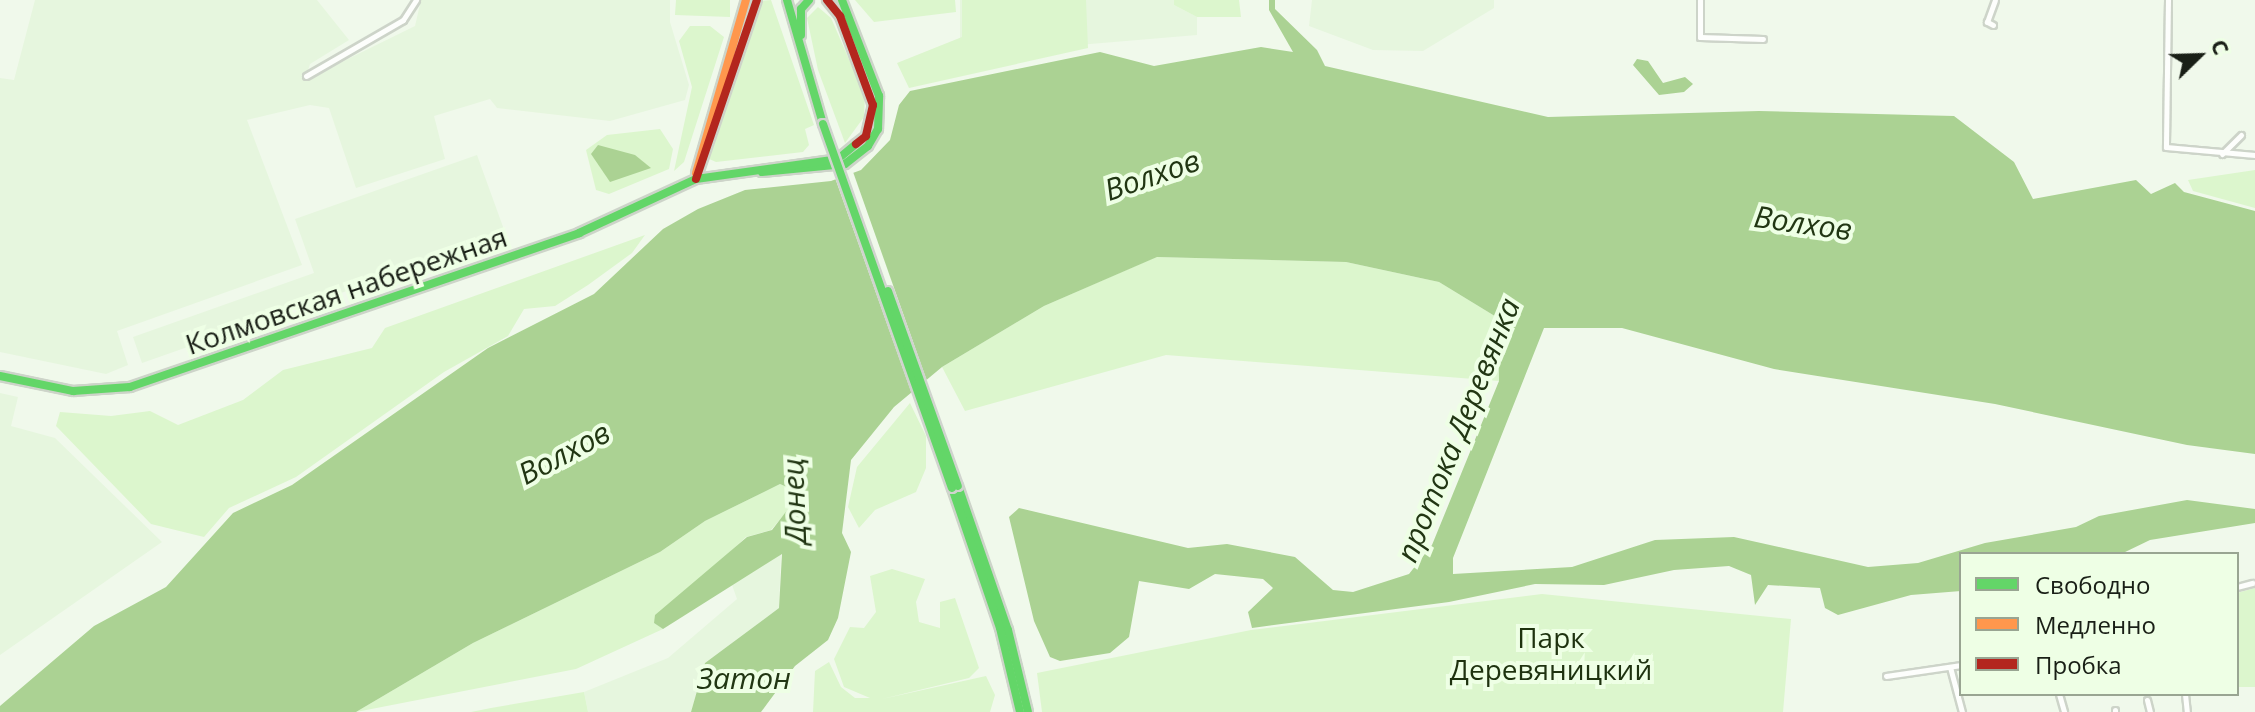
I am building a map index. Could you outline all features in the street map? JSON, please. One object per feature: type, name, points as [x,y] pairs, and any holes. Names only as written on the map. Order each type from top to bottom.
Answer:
[{"type":"main road","points":[[696,179],[699,152],[746,0]]},
{"type":"main road","points":[[696,179],[757,0]]},
{"type":"main road","points":[[801,35],[801,14],[809,0]]},
{"type":"main road","name":"Колмовская набережная","points":[[0,376],[73,391],[130,387],[579,233],[696,179],[831,162],[853,150],[866,136],[873,118],[870,94],[840,16],[827,0]]},
{"type":"main road","name":"Колмовская набережная","points":[[696,179],[836,167],[868,146],[881,118],[879,96],[842,0]]},
{"type":"main road","points":[[787,2],[801,35],[825,123]]},
{"type":"main road","points":[[787,2],[825,123],[1008,630],[1028,712]]},
{"type":"main road","points":[[955,487],[1000,628],[1020,712]]},
{"type":"street","points":[[306,76],[403,20],[416,0]]},
{"type":"street","points":[[1700,0],[1700,37],[1763,39]]},
{"type":"street","points":[[1993,25],[1987,22],[1995,0]]},
{"type":"street","points":[[2168,0],[2166,147],[2221,155],[2255,155]]},
{"type":"street","points":[[2221,155],[2241,135]]},
{"type":"street","points":[[2239,586],[2252,583]]},
{"type":"street","points":[[1886,676],[1959,665]]},
{"type":"street","points":[[1950,667],[1962,712]]},
{"type":"street","points":[[2147,700],[2150,712]]},
{"type":"shaded area","points":[[35,0],[317,0],[349,40],[310,64],[305,80],[415,26],[421,0],[670,0],[670,22],[689,85],[685,100],[610,121],[497,108],[490,99],[434,116],[445,159],[356,188],[329,108],[310,105],[247,120],[302,265],[117,331],[128,365],[106,374],[0,352],[0,78],[14,80]]},
{"type":"shaded area","points":[[960,0],[1174,0],[1174,5],[1197,17],[1197,35],[960,55]]},
{"type":"shaded area","points":[[1312,0],[1494,0],[1494,8],[1423,51],[1373,50],[1309,26]]},
{"type":"shaded area","points":[[477,155],[506,235],[142,363],[133,337],[314,273],[295,219]]},
{"type":"shaded area","points":[[0,393],[18,397],[11,426],[55,438],[162,542],[0,655]]},
{"type":"shaded area","points":[[781,553],[779,608],[705,663],[691,712],[588,712],[584,692],[668,658],[737,599],[732,585]]},
{"type":"green space","points":[[676,0],[730,0],[730,17],[675,15]]},
{"type":"green space","points":[[771,0],[814,125],[805,129],[809,145],[803,152],[716,162],[707,158],[747,26],[760,1]]},
{"type":"green space","points":[[855,0],[955,0],[956,12],[874,22]]},
{"type":"green space","points":[[962,0],[1086,0],[1088,48],[909,88],[897,63],[962,37]]},
{"type":"green space","points":[[1174,0],[1239,0],[1241,17],[1197,17],[1174,5]]},
{"type":"green space","points":[[818,7],[831,18],[865,96],[864,117],[845,143],[818,70],[807,18]]},
{"type":"green space","points":[[690,26],[710,26],[724,37],[684,162],[674,171],[692,87],[679,41]]},
{"type":"green space","points":[[660,129],[673,149],[669,169],[609,194],[596,190],[586,150],[607,135]]},
{"type":"green space","points":[[2255,170],[2255,208],[2193,191],[2188,180]]},
{"type":"green space","points":[[645,235],[632,253],[588,285],[555,306],[524,309],[508,336],[444,372],[296,477],[229,508],[204,537],[151,524],[56,426],[60,412],[111,416],[150,411],[178,425],[243,400],[283,370],[372,348],[385,328]]},
{"type":"green space","points":[[1156,257],[1346,262],[1439,282],[1498,318],[1499,381],[1166,355],[965,411],[942,367],[1044,306]]},
{"type":"green space","points":[[910,403],[926,436],[926,468],[916,492],[875,510],[859,528],[848,507],[857,467]]},
{"type":"green space","points":[[780,484],[789,488],[788,510],[771,530],[746,537],[654,623],[663,629],[576,669],[356,712],[473,643],[660,552],[705,521]]},
{"type":"green space","points":[[892,569],[925,579],[916,602],[919,622],[940,628],[940,602],[955,598],[979,668],[969,678],[882,699],[986,676],[995,695],[990,712],[813,712],[815,671],[829,662],[841,687],[855,698],[870,698],[844,687],[834,659],[850,627],[864,628],[876,612],[870,576]]},
{"type":"green space","points":[[2255,588],[2255,687],[2239,687],[2239,592]]},
{"type":"green space","name":"Парк Деревяницкий","points":[[1542,594],[1791,619],[1783,712],[1042,712],[1037,673],[1251,630]]},
{"type":"green space","points":[[584,692],[588,712],[471,712],[491,708]]},
{"type":"water","points":[[1269,0],[1275,0],[1275,9],[1317,50],[1325,66],[1548,117],[1759,111],[1954,116],[2014,162],[2033,199],[2136,180],[2151,194],[2175,183],[2184,192],[2255,211],[2255,454],[2187,445],[1995,404],[1774,369],[1622,328],[1544,328],[1453,558],[1453,574],[1572,567],[1655,540],[1734,537],[1868,567],[1918,563],[1985,543],[2076,527],[2099,516],[2187,500],[2255,509],[2255,523],[2150,540],[2125,552],[1959,552],[1959,591],[1911,595],[1838,615],[1825,608],[1820,588],[1768,585],[1755,605],[1751,575],[1729,566],[1674,570],[1604,585],[1535,584],[1449,602],[1252,628],[1248,612],[1273,588],[1263,579],[1215,574],[1189,589],[1139,581],[1129,637],[1110,653],[1060,661],[1050,657],[1034,621],[1009,517],[1019,508],[1188,548],[1227,544],[1295,557],[1333,590],[1353,592],[1409,574],[1432,545],[1499,381],[1498,318],[1439,282],[1346,262],[1157,257],[1044,306],[942,367],[894,407],[851,460],[842,533],[851,552],[838,618],[828,640],[795,666],[761,712],[691,712],[705,663],[779,608],[782,554],[663,629],[654,623],[655,615],[747,537],[772,530],[788,509],[789,488],[780,484],[705,521],[660,552],[473,643],[356,712],[0,712],[0,706],[94,626],[166,587],[233,513],[292,485],[488,348],[594,294],[663,229],[698,209],[745,190],[831,181],[861,170],[890,140],[899,105],[910,91],[1100,52],[1154,66],[1261,47],[1293,52],[1269,10]]},
{"type":"water","points":[[1637,59],[1648,61],[1663,83],[1685,77],[1693,84],[1684,92],[1659,95],[1633,65]]},
{"type":"water","points":[[598,145],[635,155],[651,168],[610,182],[591,154]]},
{"type":"pier","points":[[852,169],[928,384],[913,397],[834,175]]},
{"type":"traffic: fast","points":[[787,0],[823,124]]},
{"type":"traffic: fast","points":[[801,35],[801,9],[809,0]]},
{"type":"traffic: fast","points":[[762,172],[845,164],[868,146],[878,129],[879,96],[842,0]]},
{"type":"traffic: fast","points":[[823,124],[952,488]]},
{"type":"traffic: fast","points":[[0,376],[73,391],[130,387],[579,233],[696,179],[838,159],[856,144]]},
{"type":"traffic: fast","points":[[888,291],[958,486]]},
{"type":"traffic: fast","points":[[958,486],[1008,630],[1028,712]]},
{"type":"traffic: fast","points":[[952,488],[1000,628],[1020,712]]},
{"type":"traffic: slow","points":[[696,173],[746,0]]},
{"type":"traffic: jam","points":[[696,179],[757,0]]},
{"type":"traffic: jam","points":[[827,0],[840,16],[873,105],[866,136],[856,144]]},
{"type":"water label","name":"Волхов","points":[[1152,175]]},
{"type":"water label","name":"Волхов","points":[[1803,223]]},
{"type":"water label","name":"протока Деревянка","points":[[1458,430]]},
{"type":"water label","name":"Волхов","points":[[564,453]]},
{"type":"water label","name":"Донец","points":[[794,501]]},
{"type":"water label","name":"Затон","points":[[744,678]]}]
